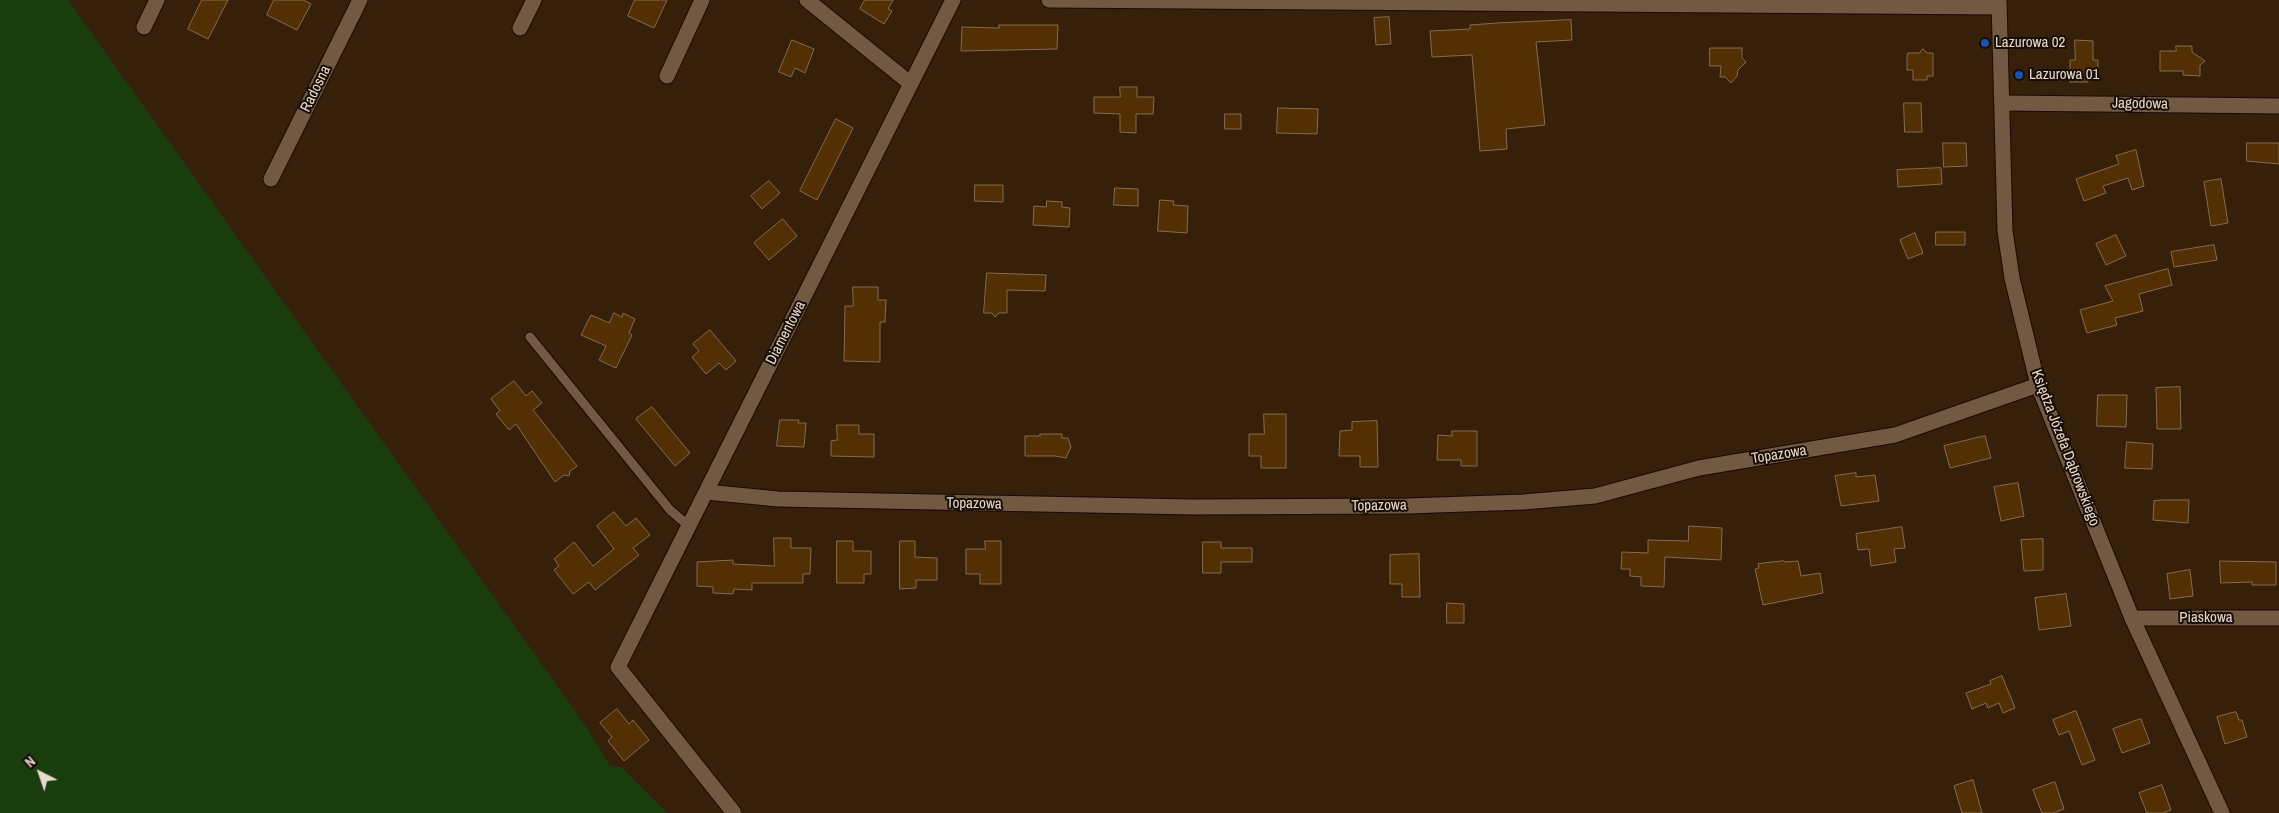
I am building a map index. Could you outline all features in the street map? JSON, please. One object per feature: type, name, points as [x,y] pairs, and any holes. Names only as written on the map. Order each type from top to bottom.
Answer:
[{"type":"street","points":[[144,27],[157,0]]},
{"type":"street","name":"Radosna","points":[[272,179],[360,0]]},
{"type":"street","points":[[520,28],[534,0]]},
{"type":"street","points":[[667,76],[702,0]]},
{"type":"street","points":[[807,0],[911,84]]},
{"type":"street","name":"Diamentowa","points":[[734,813],[618,667],[953,0]]},
{"type":"street","points":[[1049,0],[1999,3]]},
{"type":"street","name":"Księdza Józefa Dąbrowskiego","points":[[1999,3],[2005,231],[2012,278],[2038,385],[2132,618],[2222,813]]},
{"type":"street","name":"Jagodowa","points":[[2002,103],[2279,106]]},
{"type":"street","name":"Topazowa","points":[[706,492],[778,499],[1193,507],[1418,506],[1523,502],[1586,497],[1699,468],[1895,435],[2038,385]]},
{"type":"street","name":"Piaskowa","points":[[2132,618],[2279,618]]},
{"type":"lane","points":[[530,337],[670,510],[690,526]]},
{"type":"green space","points":[[0,0],[68,0],[583,722],[610,766],[621,767],[667,813],[0,813]]},
{"type":"building","points":[[202,0],[228,0],[208,39],[188,29]]},
{"type":"building","points":[[274,0],[303,0],[311,4],[297,30],[267,15]]},
{"type":"building","points":[[635,0],[667,0],[654,28],[628,16]]},
{"type":"building","points":[[865,0],[893,0],[888,9],[892,11],[884,24],[860,9]]},
{"type":"building","points":[[1389,17],[1391,44],[1376,45],[1374,18]]},
{"type":"building","points":[[1571,20],[1572,40],[1536,42],[1545,125],[1506,129],[1507,149],[1480,151],[1472,55],[1432,57],[1430,31],[1470,29],[1470,25]]},
{"type":"building","points":[[999,25],[1058,25],[1057,49],[961,51],[962,27],[999,28]]},
{"type":"building","points":[[792,40],[814,49],[805,73],[795,68],[791,77],[779,72]]},
{"type":"building","points":[[2075,40],[2093,41],[2093,60],[2098,60],[2098,75],[2088,75],[2088,82],[2070,82],[2070,60],[2075,60]]},
{"type":"building","points":[[2176,46],[2192,46],[2192,52],[2205,61],[2200,65],[2200,76],[2183,75],[2183,71],[2160,71],[2160,51],[2176,51]]},
{"type":"building","points":[[1710,48],[1742,48],[1742,58],[1746,62],[1738,70],[1737,76],[1731,83],[1725,77],[1720,77],[1721,66],[1710,66]]},
{"type":"building","points":[[1923,49],[1927,53],[1933,53],[1933,76],[1927,76],[1927,80],[1913,80],[1913,70],[1907,70],[1907,56],[1908,53],[1919,53]]},
{"type":"building","points":[[1120,87],[1137,87],[1137,97],[1154,97],[1153,114],[1136,114],[1136,133],[1120,132],[1120,114],[1094,113],[1094,97],[1120,97]]},
{"type":"building","points":[[1904,103],[1921,103],[1922,132],[1905,132]]},
{"type":"building","points":[[1278,108],[1318,109],[1317,134],[1277,133]]},
{"type":"building","points":[[1225,114],[1241,114],[1241,129],[1225,129]]},
{"type":"building","points":[[836,119],[853,128],[817,200],[800,191]]},
{"type":"building","points":[[1943,143],[1966,143],[1967,166],[1944,167]]},
{"type":"building","points":[[2247,143],[2279,143],[2279,164],[2247,161]]},
{"type":"building","points":[[2136,150],[2144,186],[2132,190],[2128,178],[2103,186],[2106,193],[2084,201],[2076,179],[2119,164],[2116,156]]},
{"type":"building","points":[[1941,168],[1942,184],[1898,187],[1897,170]]},
{"type":"building","points":[[2221,179],[2228,223],[2211,226],[2204,182]]},
{"type":"building","points":[[769,181],[780,193],[762,209],[751,196]]},
{"type":"building","points":[[975,185],[1003,185],[1003,202],[975,201]]},
{"type":"building","points":[[1115,188],[1138,189],[1138,206],[1114,205]]},
{"type":"building","points":[[1160,200],[1174,201],[1173,205],[1188,206],[1187,233],[1158,231]]},
{"type":"building","points":[[1047,201],[1062,202],[1062,207],[1070,208],[1069,227],[1033,225],[1034,206],[1046,207]]},
{"type":"building","points":[[783,219],[797,236],[769,260],[754,243]]},
{"type":"building","points":[[1936,232],[1965,232],[1965,245],[1936,245]]},
{"type":"building","points":[[1915,233],[1923,253],[1908,259],[1900,240]]},
{"type":"building","points":[[2116,235],[2126,256],[2106,265],[2096,244]]},
{"type":"building","points":[[2214,245],[2217,260],[2174,267],[2171,252]]},
{"type":"building","points":[[2168,269],[2172,285],[2139,294],[2143,311],[2115,318],[2117,325],[2087,333],[2080,310],[2113,301],[2105,286]]},
{"type":"building","points":[[987,273],[1046,275],[1045,291],[1007,290],[1007,313],[999,313],[995,317],[992,313],[984,313]]},
{"type":"building","points":[[853,287],[878,287],[878,300],[886,300],[885,322],[880,322],[880,362],[844,361],[845,306],[853,306]]},
{"type":"building","points":[[614,313],[622,317],[623,313],[635,319],[629,333],[632,335],[616,368],[599,360],[606,346],[581,335],[591,315],[609,323]]},
{"type":"building","points":[[710,330],[736,361],[726,370],[719,363],[706,374],[692,357],[699,351],[693,344]]},
{"type":"building","points":[[514,381],[526,396],[532,391],[542,403],[533,410],[577,466],[570,471],[569,476],[564,475],[555,482],[516,424],[509,430],[496,414],[500,411],[491,399]]},
{"type":"building","points":[[2180,387],[2181,429],[2157,429],[2156,388]]},
{"type":"building","points":[[2098,395],[2127,395],[2126,427],[2097,426]]},
{"type":"building","points":[[652,407],[690,453],[675,466],[636,419]]},
{"type":"building","points":[[1264,414],[1286,414],[1286,468],[1261,468],[1261,456],[1249,456],[1249,434],[1264,434]]},
{"type":"building","points":[[780,420],[799,420],[798,423],[806,423],[804,447],[777,446]]},
{"type":"building","points":[[1377,421],[1378,467],[1360,467],[1360,456],[1339,456],[1340,431],[1352,430],[1352,422]]},
{"type":"building","points":[[837,425],[859,425],[859,434],[874,434],[874,457],[831,456],[831,441],[837,440]]},
{"type":"building","points":[[1452,431],[1477,431],[1477,466],[1461,466],[1461,460],[1437,460],[1438,435],[1452,436]]},
{"type":"building","points":[[1040,434],[1062,434],[1062,438],[1068,438],[1071,447],[1066,458],[1025,456],[1025,436],[1040,436]]},
{"type":"building","points":[[1985,436],[1991,458],[1950,468],[1944,446]]},
{"type":"building","points":[[2127,442],[2153,444],[2152,469],[2125,468]]},
{"type":"building","points":[[1856,473],[1856,477],[1875,475],[1879,501],[1841,506],[1835,476]]},
{"type":"building","points":[[2018,483],[2024,516],[2001,521],[1994,487]]},
{"type":"building","points":[[2189,500],[2188,523],[2153,520],[2154,501]]},
{"type":"building","points":[[614,512],[626,526],[636,518],[650,535],[633,548],[639,555],[595,590],[589,582],[573,594],[554,570],[559,566],[554,559],[574,542],[593,566],[614,549],[597,526]]},
{"type":"building","points":[[1689,526],[1722,528],[1721,560],[1665,557],[1664,587],[1641,586],[1641,577],[1630,576],[1630,569],[1621,569],[1622,552],[1648,553],[1648,540],[1688,541]]},
{"type":"building","points":[[1902,527],[1905,548],[1894,549],[1896,562],[1871,566],[1869,549],[1858,550],[1856,534]]},
{"type":"building","points":[[774,538],[791,538],[791,548],[811,548],[810,574],[803,574],[803,583],[752,583],[752,590],[734,589],[733,594],[713,593],[713,587],[697,586],[697,562],[733,560],[733,564],[774,566]]},
{"type":"building","points":[[2043,539],[2043,570],[2024,571],[2021,540]]},
{"type":"building","points":[[837,541],[853,541],[853,551],[871,551],[871,574],[864,574],[864,583],[837,583]]},
{"type":"building","points":[[900,541],[915,541],[915,557],[937,558],[937,580],[916,580],[916,588],[900,589]]},
{"type":"building","points":[[985,541],[1001,541],[1001,584],[980,584],[980,574],[966,574],[966,549],[985,549]]},
{"type":"building","points":[[1203,542],[1221,542],[1221,548],[1252,548],[1252,562],[1221,562],[1221,573],[1203,573]]},
{"type":"building","points":[[1419,554],[1420,597],[1402,597],[1402,584],[1390,584],[1390,555]]},
{"type":"building","points":[[1798,561],[1801,576],[1820,573],[1823,593],[1763,605],[1755,569],[1759,568],[1758,564]]},
{"type":"building","points":[[2220,561],[2276,562],[2276,585],[2252,585],[2252,582],[2221,583]]},
{"type":"building","points":[[2190,570],[2193,596],[2170,599],[2167,574]]},
{"type":"building","points":[[2066,594],[2071,626],[2039,630],[2035,598]]},
{"type":"building","points":[[1447,603],[1464,604],[1464,623],[1447,623]]},
{"type":"building","points":[[2002,676],[2015,708],[2003,713],[1999,703],[1988,708],[1986,703],[1972,709],[1966,693],[1991,684],[1990,681]]},
{"type":"building","points":[[617,709],[629,724],[633,720],[649,740],[624,761],[608,741],[612,737],[600,723]]},
{"type":"building","points":[[2076,711],[2095,760],[2082,765],[2069,731],[2059,735],[2053,720]]},
{"type":"building","points":[[2236,712],[2239,720],[2242,720],[2247,737],[2225,744],[2217,717]]},
{"type":"building","points":[[2141,719],[2150,743],[2122,753],[2113,729]]},
{"type":"building","points":[[1973,780],[1982,813],[1962,813],[1954,786]]},
{"type":"building","points":[[2055,782],[2064,809],[2053,813],[2042,813],[2033,790]]},
{"type":"building","points":[[2162,785],[2171,810],[2163,813],[2147,813],[2139,793]]},
{"type":"place","name":"Lazurowa 02","points":[[1985,43]]},
{"type":"place","name":"Lazurowa 01","points":[[2019,75]]}]
